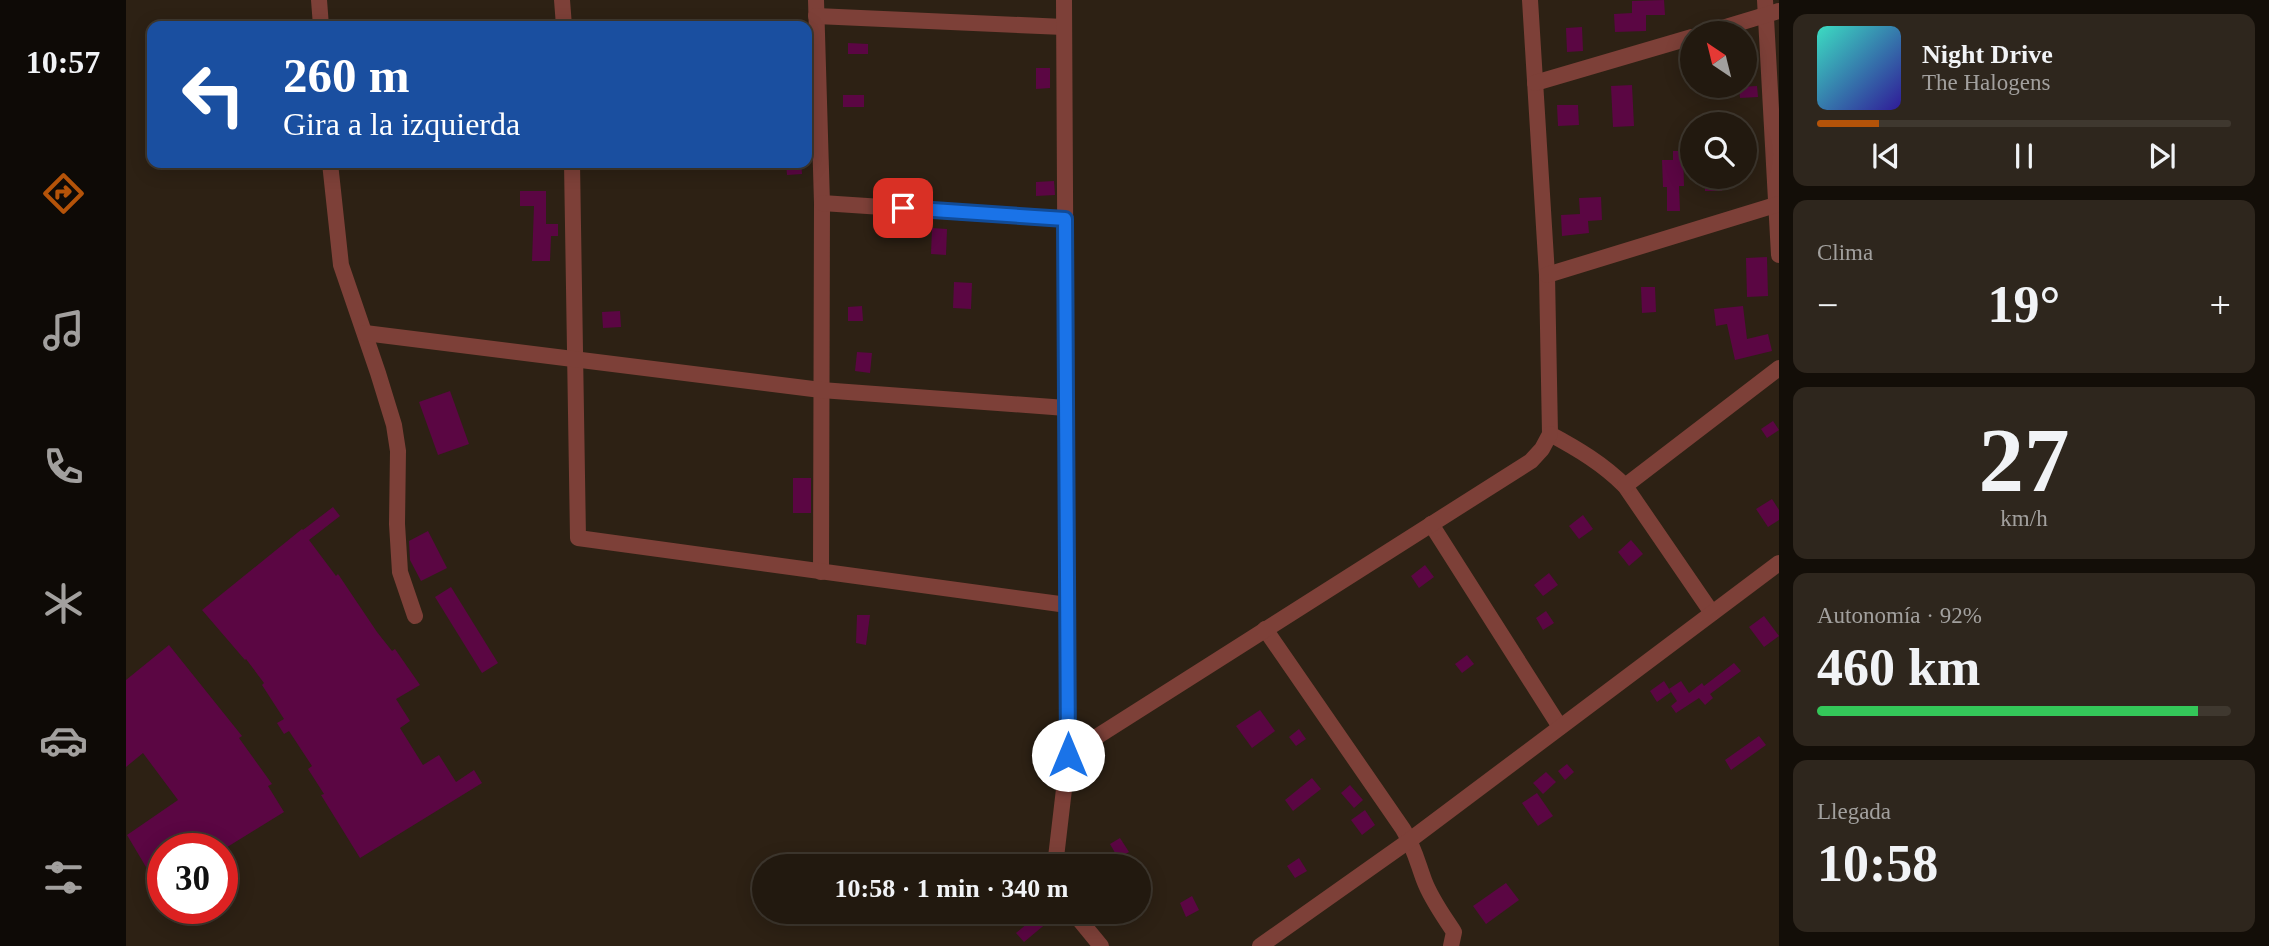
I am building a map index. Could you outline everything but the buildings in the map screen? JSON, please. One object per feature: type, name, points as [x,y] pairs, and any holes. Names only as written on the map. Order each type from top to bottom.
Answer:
[{"type":"street","points":[[319,0],[321,21]]},
{"type":"street","points":[[562,0],[564,21]]},
{"type":"street","points":[[1056,854],[1068,755],[1064,0]]},
{"type":"street","points":[[1068,755],[1531,461],[1542,449],[1550,434],[1547,275],[1530,0]]},
{"type":"street","points":[[821,572],[822,203],[816,8],[1064,27]]},
{"type":"street","points":[[1738,21],[1770,9],[1779,255]]},
{"type":"street","points":[[1535,83],[1680,41]]},
{"type":"street","points":[[331,168],[341,265],[394,425],[398,450],[397,524],[400,572],[415,616]]},
{"type":"street","points":[[572,168],[578,538],[1067,604]]},
{"type":"street","points":[[822,203],[1065,219]]},
{"type":"street","points":[[1547,275],[1778,204]]},
{"type":"street","points":[[365,333],[821,390],[1066,408]]},
{"type":"street","points":[[1625,486],[1779,368]]},
{"type":"street","points":[[1550,434],[1609,470],[1625,486],[1712,613]]},
{"type":"street","points":[[1431,524],[1560,726]]},
{"type":"street","points":[[1260,946],[1410,840],[1779,563]]},
{"type":"street","points":[[1265,629],[1410,840],[1433,901],[1454,932],[1451,946]]},
{"type":"street","points":[[1083,924],[1101,946]]},
{"type":"route","points":[[903,208],[1065,219],[1068,755]]}]
